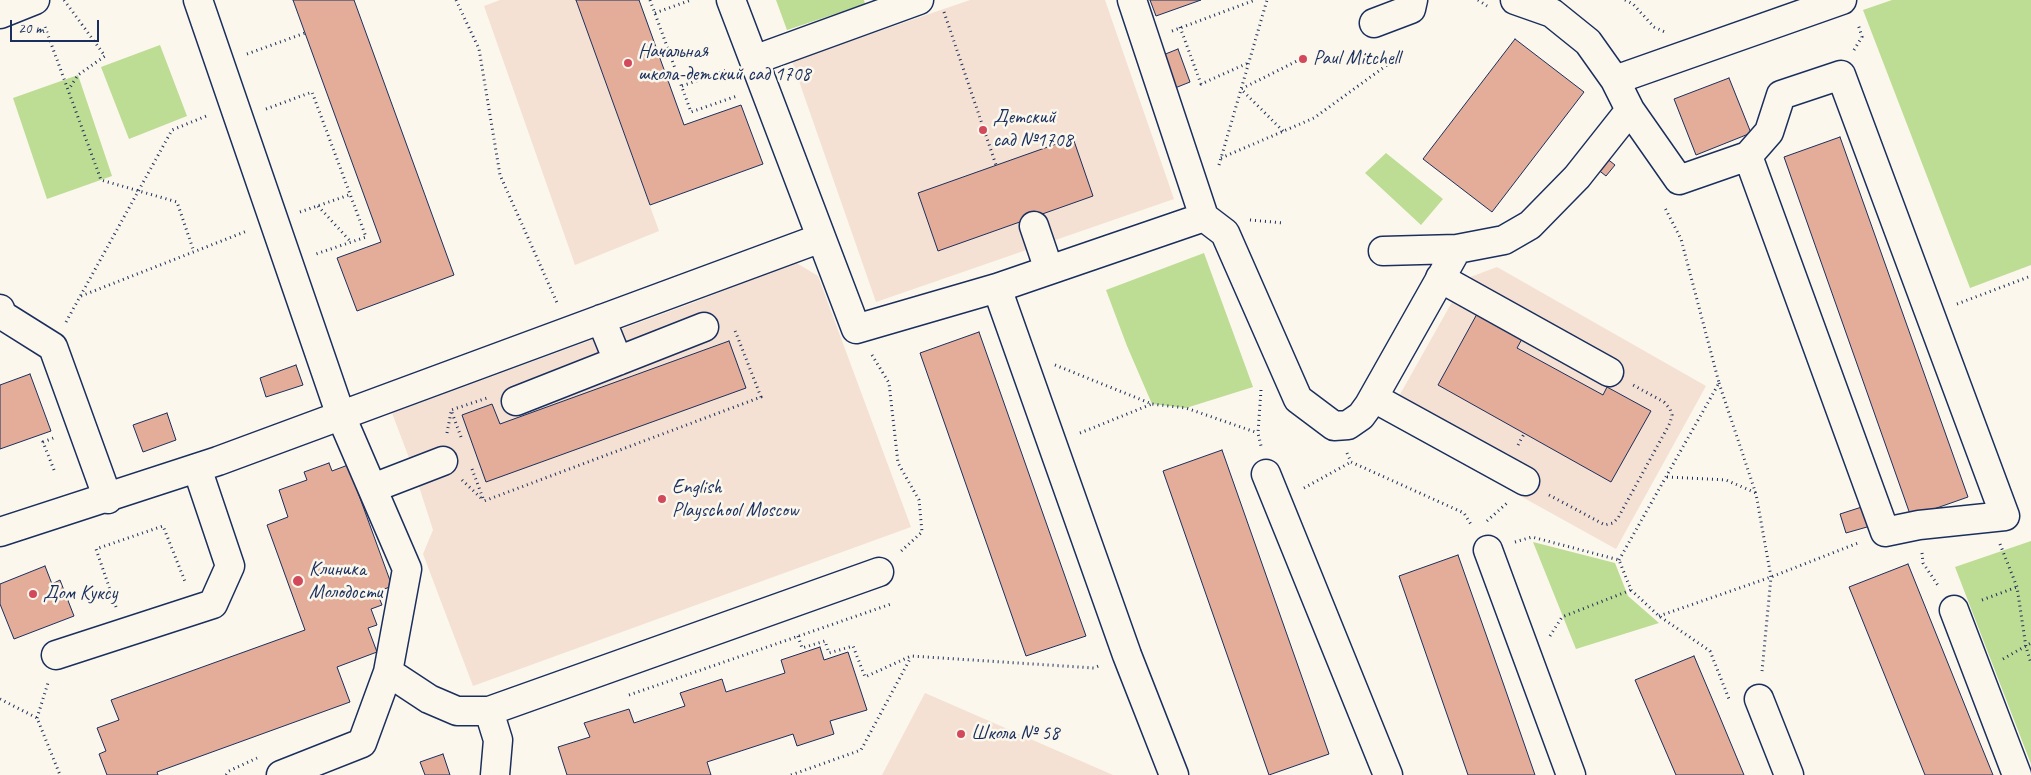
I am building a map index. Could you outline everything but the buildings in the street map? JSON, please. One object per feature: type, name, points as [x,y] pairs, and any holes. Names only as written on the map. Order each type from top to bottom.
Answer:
[{"type":"lane","points":[[0,14],[35,0]]},
{"type":"lane","points":[[198,0],[341,416],[407,569],[388,672],[362,743],[281,775]]},
{"type":"lane","points":[[731,0],[856,329],[997,288],[1204,216]]},
{"type":"lane","points":[[1132,0],[1204,216],[1226,233],[1298,400],[1334,426],[1348,425],[1361,416],[1374,398],[1457,249]]},
{"type":"lane","points":[[1374,22],[1410,9],[1413,0]]},
{"type":"lane","points":[[1515,0],[1552,13],[1588,42],[1616,80],[1630,110],[1679,180],[1748,156],[1769,132],[1781,95],[1841,75],[2005,516],[1885,532],[1748,156]]},
{"type":"lane","points":[[1616,80],[1842,0]]},
{"type":"lane","points":[[754,60],[930,2]]},
{"type":"lane","points":[[1383,250],[1457,249],[1504,240],[1530,224],[1577,177],[1630,110]]},
{"type":"lane","points":[[1034,226],[1049,270]]},
{"type":"lane","points":[[0,532],[197,468],[822,238]]},
{"type":"lane","points":[[1440,278],[1609,372]]},
{"type":"lane","points":[[997,288],[1127,655],[1174,775]]},
{"type":"lane","points":[[0,309],[2,315],[52,347],[108,498]]},
{"type":"lane","points":[[601,319],[618,361]]},
{"type":"lane","points":[[506,398],[618,361],[704,327]]},
{"type":"lane","points":[[1374,398],[1517,491]]},
{"type":"lane","points":[[373,488],[453,454]]},
{"type":"lane","points":[[56,655],[213,604],[230,566],[197,468]]},
{"type":"lane","points":[[1266,474],[1388,775]]},
{"type":"lane","points":[[1482,541],[1571,775]]},
{"type":"lane","points":[[388,672],[429,699],[443,705],[457,710],[489,711],[878,572]]},
{"type":"lane","points":[[1954,610],[2017,775]]},
{"type":"lane","points":[[1759,699],[1788,775]]},
{"type":"lane","points":[[489,711],[498,740],[495,775]]},
{"type":"path","points":[[35,0],[101,180],[177,202],[194,252]]},
{"type":"path","points":[[64,0],[105,56],[78,75],[68,89]]},
{"type":"path","points":[[456,0],[479,49],[500,174],[569,331]]},
{"type":"path","points":[[650,0],[691,112],[763,86]]},
{"type":"path","points":[[655,13],[691,0]]},
{"type":"path","points":[[1145,40],[1255,0]]},
{"type":"path","points":[[1216,174],[1267,0]]},
{"type":"path","points":[[1625,0],[1634,4],[1654,28],[1670,34]]},
{"type":"path","points":[[930,2],[996,165]]},
{"type":"path","points":[[1221,158],[1314,118],[1387,65],[1374,22]]},
{"type":"path","points":[[1180,27],[1201,84],[1249,62]]},
{"type":"path","points":[[221,64],[305,34]]},
{"type":"path","points":[[682,86],[754,60]]},
{"type":"path","points":[[1241,89],[1297,61]]},
{"type":"path","points":[[1241,89],[1283,131]]},
{"type":"path","points":[[52,347],[172,130],[312,92],[366,237],[290,264]]},
{"type":"path","points":[[80,296],[275,220],[349,195]]},
{"type":"path","points":[[1619,560],[1631,590],[1659,616],[1710,651],[1734,709],[1759,699],[1771,577],[1756,494],[1719,383],[1681,239],[1659,198]]},
{"type":"path","points":[[318,206],[351,242]]},
{"type":"path","points":[[1930,314],[2031,276]]},
{"type":"path","points":[[471,464],[484,500],[761,397],[730,318],[704,327]]},
{"type":"path","points":[[856,329],[889,383],[898,463],[919,500],[922,532],[878,572]]},
{"type":"path","points":[[1018,350],[1152,404],[1186,408],[1258,433]]},
{"type":"path","points":[[1482,541],[1517,491],[1605,525],[1613,523],[1618,518],[1670,423],[1672,415],[1664,402],[1609,372]]},
{"type":"path","points":[[1619,560],[1719,383]]},
{"type":"path","points":[[453,454],[451,410],[506,398]]},
{"type":"path","points":[[1051,444],[1152,404]]},
{"type":"path","points":[[1278,502],[1351,462],[1464,513],[1482,541]]},
{"type":"path","points":[[1667,477],[1726,480],[1756,494]]},
{"type":"path","points":[[125,633],[96,549],[163,526],[196,610]]},
{"type":"path","points":[[1659,616],[1771,577],[1885,532]]},
{"type":"path","points":[[1482,541],[1532,538],[1619,560]]},
{"type":"path","points":[[2002,550],[2017,587],[2026,647],[2031,662]]},
{"type":"path","points":[[1954,610],[2017,587]]},
{"type":"path","points":[[1531,666],[1562,617],[1631,590]]},
{"type":"path","points":[[650,687],[891,604]]},
{"type":"path","points":[[798,636],[802,648],[824,641],[829,654],[853,646],[865,677],[911,656],[1094,668],[1127,655]]},
{"type":"path","points":[[2001,660],[2031,643]]},
{"type":"path","points":[[56,655],[37,718],[60,775]]},
{"type":"path","points":[[791,775],[861,750],[911,656]]},
{"type":"path","points":[[0,699],[37,718]]},
{"type":"shaded area","points":[[500,0],[576,0],[659,231],[575,265],[484,6]]},
{"type":"shaded area","name":"Детский сад №1708","points":[[970,0],[1105,0],[1174,199],[876,302],[792,61]]},
{"type":"shaded area","name":"English Playschool Moscow","points":[[795,262],[818,276],[911,527],[473,686],[423,554],[433,530],[414,471],[392,413],[695,302]]},
{"type":"shaded area","points":[[1497,267],[1706,386],[1616,549],[1385,421],[1465,279]]},
{"type":"shaded area","name":"Школа № 58","points":[[925,693],[1113,775],[882,775]]},
{"type":"green space","points":[[776,0],[864,0],[865,4],[787,30]]},
{"type":"green space","points":[[1892,0],[2031,0],[2031,265],[1970,288],[1863,10]]},
{"type":"green space","points":[[160,45],[187,116],[129,139],[101,67]]},
{"type":"green space","points":[[78,75],[112,176],[47,199],[13,98]]},
{"type":"green space","points":[[1386,153],[1443,199],[1421,225],[1365,173]]},
{"type":"green space","points":[[1204,253],[1253,387],[1186,408],[1152,404],[1106,290]]},
{"type":"green space","points":[[2031,541],[2031,764],[1955,567]]},
{"type":"green space","points":[[1533,542],[1615,563],[1628,596],[1659,623],[1576,649]]},
{"type":"place","name":"Paul Mitchell","points":[[1303,59]]},
{"type":"place","name":"Начальная школа-детский сад 1708","points":[[628,63]]},
{"type":"place","name":"Детский сад №1708","points":[[983,130]]},
{"type":"place","name":"English Playschool Moscow","points":[[662,499]]},
{"type":"place","name":"Клиника Молодости","points":[[298,581]]},
{"type":"place","name":"Дом Куксу","points":[[33,594]]},
{"type":"place","name":"Школа № 58","points":[[961,734]]}]
